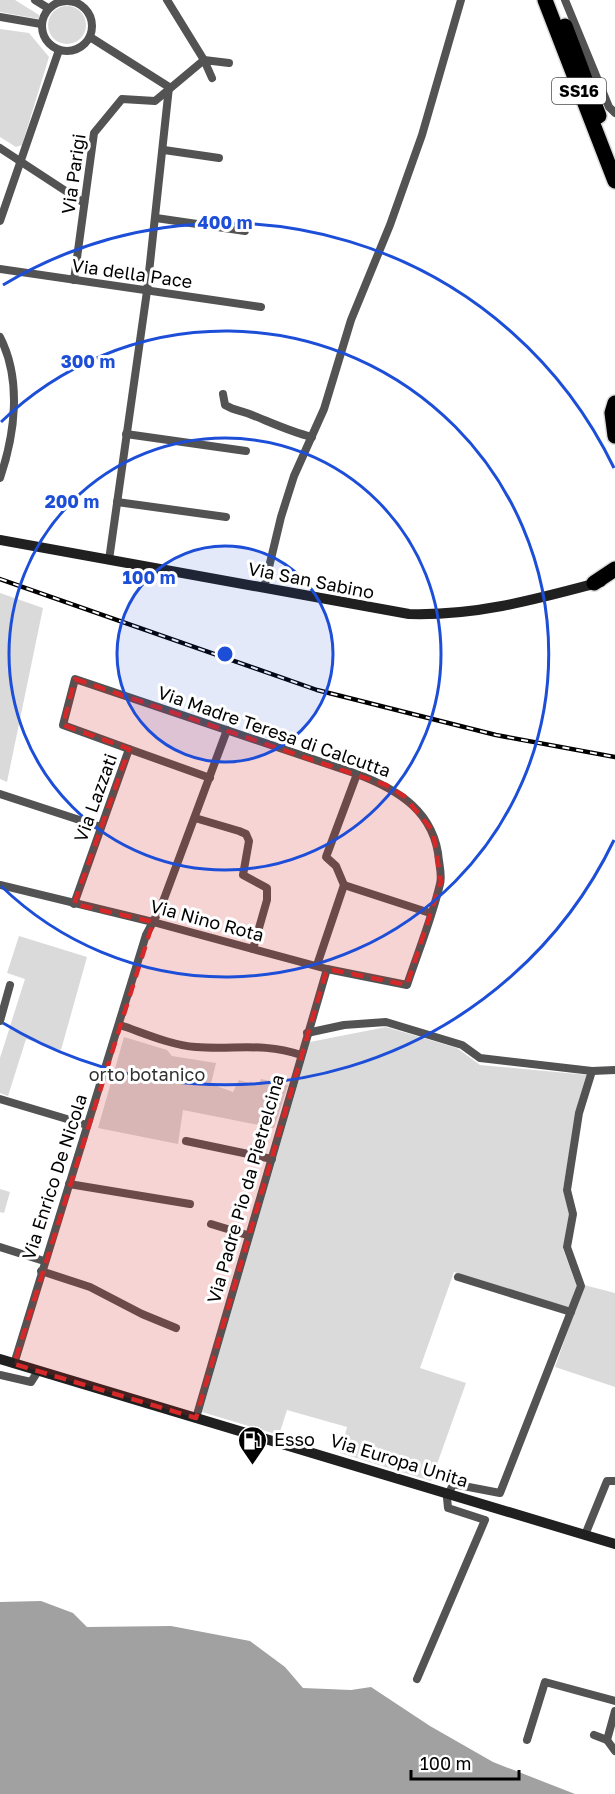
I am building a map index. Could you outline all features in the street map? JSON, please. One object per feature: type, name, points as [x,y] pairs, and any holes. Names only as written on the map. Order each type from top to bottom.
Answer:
[{"type":"highway","name":"SS16","points":[[545,0],[615,181]]},
{"type":"highway","name":"SS16","points":[[555,0],[615,158]]},
{"type":"highway","points":[[615,403],[612,413],[615,436]]},
{"type":"highway","points":[[594,583],[615,569]]},
{"type":"street","points":[[35,0],[48,8]]},
{"type":"street","points":[[69,0],[84,7],[89,13],[92,21],[90,37],[86,43],[74,50],[59,50],[46,40],[41,24],[48,8],[69,0]]},
{"type":"street","points":[[167,0],[204,60],[212,78]]},
{"type":"street","points":[[264,588],[281,517],[294,476],[336,377],[351,320],[390,225],[422,135],[461,0]]},
{"type":"street","points":[[565,0],[609,107],[615,113]]},
{"type":"street","points":[[0,17],[41,24]]},
{"type":"street","points":[[90,37],[169,87],[147,291],[109,560]]},
{"type":"street","points":[[0,221],[59,50]]},
{"type":"street","points":[[204,60],[229,63]]},
{"type":"street","name":"Via Parigi","points":[[74,280],[96,127],[122,99],[155,100],[204,60]]},
{"type":"street","points":[[0,148],[84,203]]},
{"type":"street","points":[[164,150],[219,158]]},
{"type":"street","points":[[156,218],[245,231]]},
{"type":"street","name":"Via della Pace","points":[[0,269],[261,307]]},
{"type":"street","points":[[0,337],[5,347],[16,390],[6,461],[0,478]]},
{"type":"street","points":[[223,394],[225,405],[236,412],[250,414],[276,426],[312,437]]},
{"type":"street","points":[[126,434],[246,451]]},
{"type":"street","points":[[117,502],[226,517]]},
{"type":"street","name":"Via San Sabino","points":[[0,540],[386,612],[437,615],[488,610],[615,578]]},
{"type":"street","name":"Via Madre Teresa di Calcutta","points":[[129,749],[63,726],[75,679],[357,774],[386,785],[404,796],[420,812],[433,831],[441,882],[407,985]]},
{"type":"street","name":"Via Enrico De Nicola","points":[[14,1364],[44,1261],[153,922],[227,730]]},
{"type":"street","name":"Via Lazzati","points":[[74,904],[129,749],[210,778]]},
{"type":"street","points":[[317,965],[344,885],[336,866],[326,857],[357,774]]},
{"type":"street","points":[[0,794],[101,827]]},
{"type":"street","points":[[195,818],[246,834],[249,842],[243,875],[267,888],[267,900],[253,949]]},
{"type":"street","name":"Via Nino Rota","points":[[0,885],[153,922],[327,969],[407,985]]},
{"type":"street","points":[[344,885],[430,913]]},
{"type":"street","name":"Via Padre Pio da Pietrelcina","points":[[196,1418],[247,1235],[272,1159],[327,969]]},
{"type":"street","points":[[0,1021],[10,985]]},
{"type":"street","points":[[308,1034],[344,1024],[386,1022],[462,1045],[480,1058],[592,1071],[615,1070]]},
{"type":"street","points":[[120,1025],[194,1047],[254,1045],[278,1047],[301,1055]]},
{"type":"street","points":[[417,1678],[485,1520],[448,1508],[448,1494],[453,1484],[500,1493],[581,1286],[567,1247],[573,1214],[567,1190],[579,1113],[592,1071]]},
{"type":"street","points":[[0,1099],[87,1125]]},
{"type":"street","points":[[186,1141],[272,1159]]},
{"type":"street","points":[[69,1184],[190,1204]]},
{"type":"street","points":[[211,1224],[247,1235]]},
{"type":"street","points":[[0,1247],[44,1261]]},
{"type":"street","points":[[41,1271],[90,1287],[142,1314],[176,1328]]},
{"type":"street","points":[[458,1277],[571,1312]]},
{"type":"street","name":"Via Europa Unita","points":[[0,1359],[615,1544]]},
{"type":"street","points":[[0,1375],[31,1382],[38,1371]]},
{"type":"street","points":[[585,1535],[607,1481],[615,1481]]},
{"type":"street","points":[[526,1740],[545,1682],[615,1701]]},
{"type":"street","points":[[607,1740],[615,1712]]},
{"type":"street","points":[[594,1735],[607,1740],[615,1751]]},
{"type":"highlighted area","points":[[75,679],[386,785],[404,796],[433,831],[441,882],[407,985],[327,969],[196,1418],[14,1364],[153,922],[74,904],[129,749],[63,725]]},
{"type":"green space","points":[[0,0],[15,0],[39,15],[39,19],[0,12]]},
{"type":"green space","points":[[67,6],[81,11],[86,25],[81,39],[67,44],[53,39],[48,25],[53,11]]},
{"type":"green space","points":[[0,29],[29,33],[49,57],[22,145],[16,147],[0,137]]},
{"type":"green space","points":[[0,593],[43,608],[7,782],[0,779]]},
{"type":"green space","points":[[19,936],[87,957],[61,1050],[26,1039],[8,1096],[0,1093],[0,1058],[25,979],[7,973]]},
{"type":"green space","points":[[386,1027],[457,1048],[480,1065],[588,1075],[576,1111],[563,1189],[569,1214],[563,1249],[577,1287],[569,1308],[454,1272],[420,1368],[466,1383],[431,1481],[340,1453],[347,1427],[287,1410],[279,1435],[202,1412],[310,1042]]},
{"type":"green space","name":"orto botanico","points":[[124,1037],[167,1050],[172,1056],[216,1063],[211,1084],[233,1092],[239,1080],[258,1086],[261,1079],[288,1085],[274,1128],[183,1110],[178,1144],[98,1128]]},
{"type":"green space","points":[[0,1189],[10,1192],[4,1213],[0,1212]]},
{"type":"green space","points":[[584,1285],[615,1293],[615,1387],[555,1367]]},
{"type":"shaded area","points":[[41,1601],[73,1613],[87,1627],[171,1626],[250,1641],[285,1667],[303,1688],[351,1690],[371,1687],[430,1726],[493,1762],[575,1794],[0,1794],[0,1602]]},
{"type":"railway","points":[[0,579],[317,690],[496,735],[615,757]]},
{"type":"place","name":"Esso","points":[[253,1466]]}]
